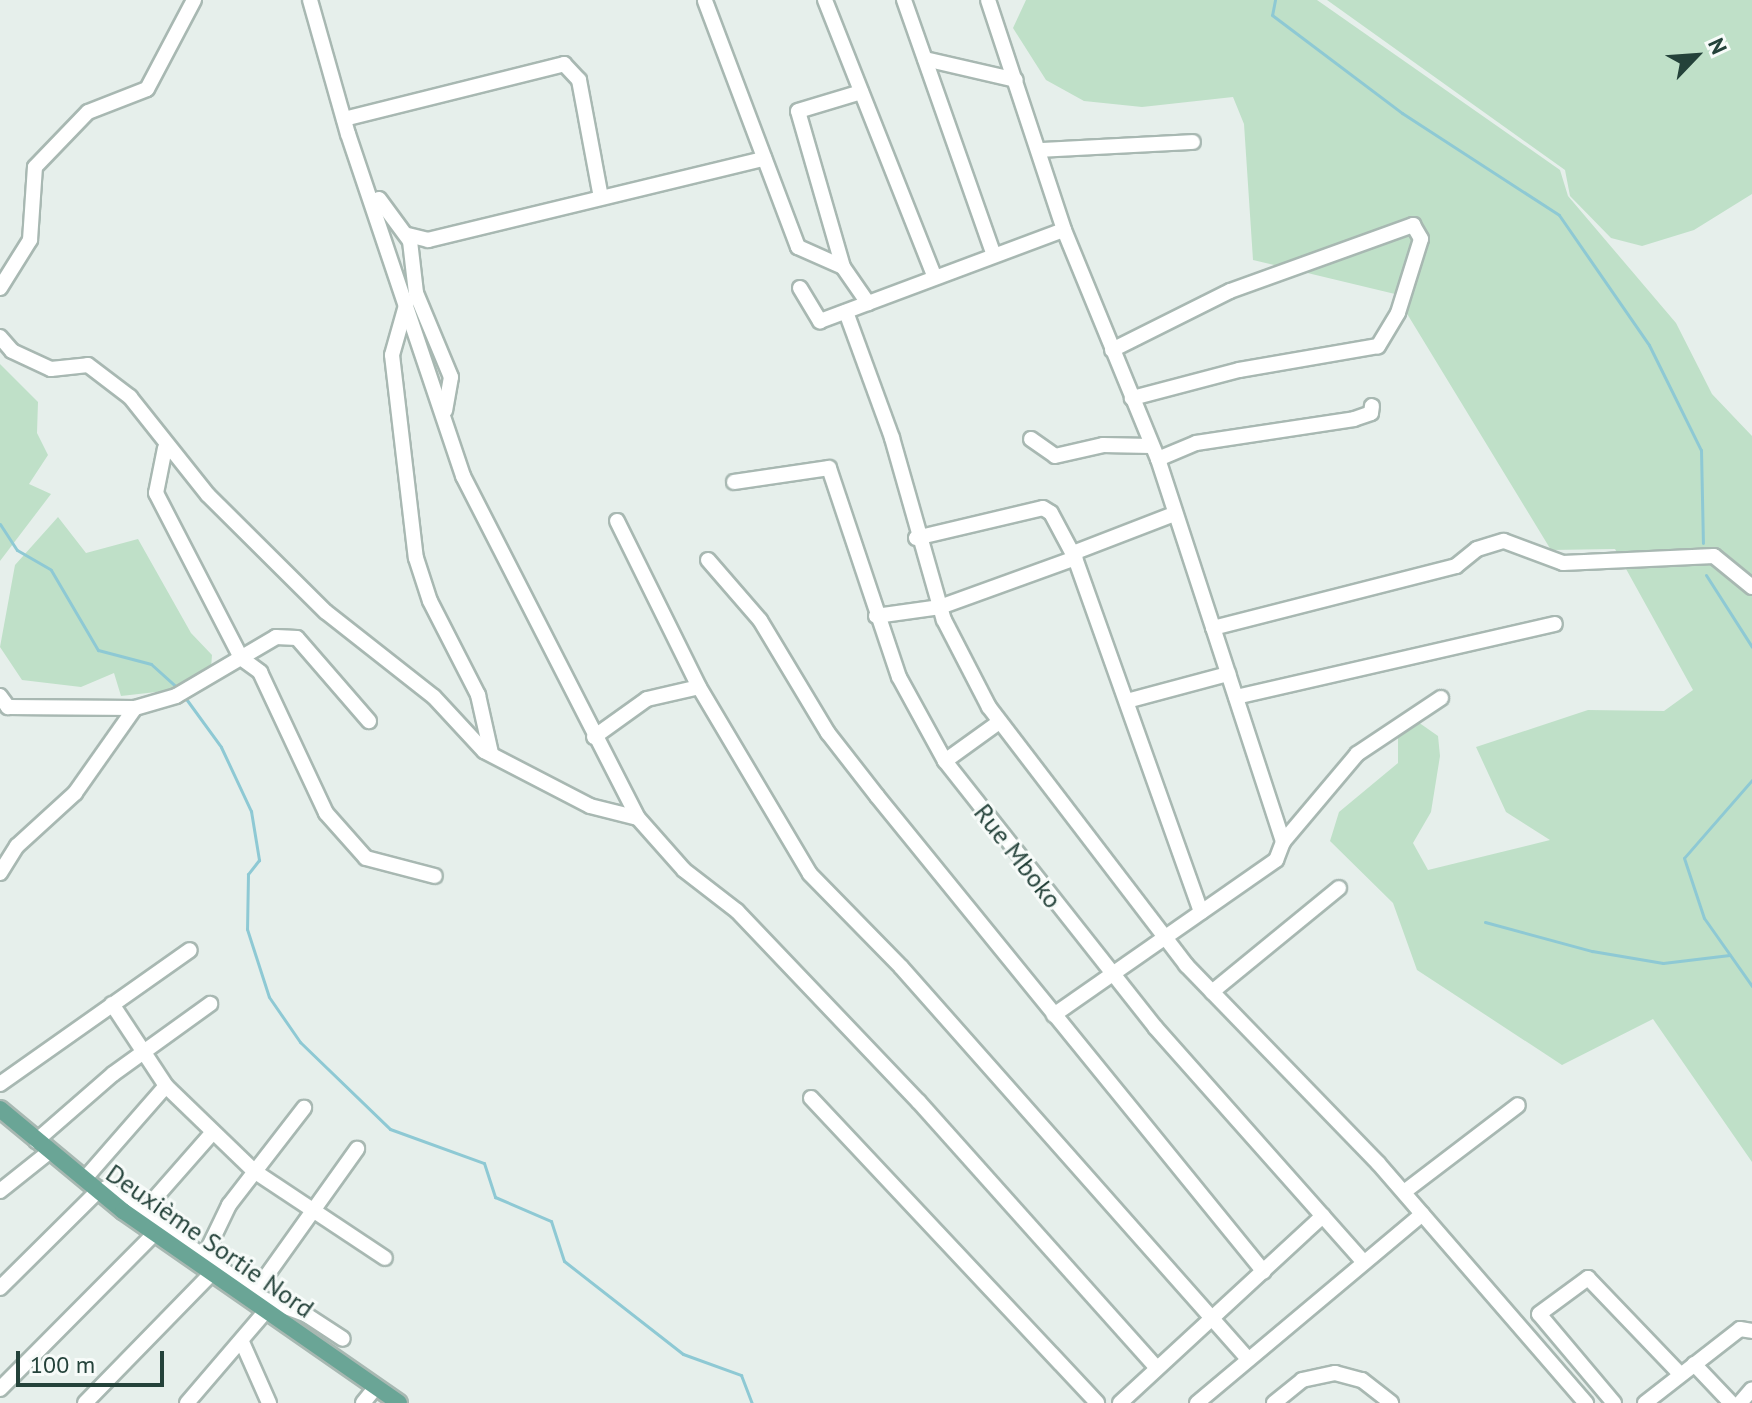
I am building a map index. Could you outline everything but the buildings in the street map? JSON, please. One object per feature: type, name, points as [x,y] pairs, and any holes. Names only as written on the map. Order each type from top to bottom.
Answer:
[{"type":"main road","name":"Deuxième Sortie Nord","points":[[0,1109],[97,1192],[399,1403]]},
{"type":"street","points":[[0,288],[30,240],[35,167],[88,112],[147,89],[194,0]]},
{"type":"street","points":[[310,0],[346,127],[408,298],[472,498],[638,818],[684,870],[737,911],[919,1102],[1155,1366]]},
{"type":"street","points":[[825,0],[934,275]]},
{"type":"street","points":[[904,0],[993,253]]},
{"type":"street","points":[[988,0],[1064,230],[1155,453],[1283,842]]},
{"type":"street","points":[[705,1],[798,247],[843,267]]},
{"type":"street","points":[[925,59],[1016,80]]},
{"type":"street","points":[[346,127],[564,64],[579,80],[601,197]]},
{"type":"street","points":[[861,92],[798,111],[843,267],[868,303]]},
{"type":"street","points":[[346,127],[382,206],[408,235],[416,293],[451,377],[445,412]]},
{"type":"street","points":[[1040,150],[1193,142]]},
{"type":"street","points":[[408,235],[428,240],[764,159]]},
{"type":"street","points":[[1112,350],[1230,291],[1413,225],[1421,239],[1398,313],[1378,346],[1239,370],[1132,398]]},
{"type":"street","points":[[800,288],[820,321],[934,275],[1064,230]]},
{"type":"street","points":[[408,298],[392,355],[416,558],[430,601],[478,695],[491,753]]},
{"type":"street","points":[[846,312],[892,438],[916,538],[940,607],[999,722],[1163,938],[1404,1192],[1586,1403]]},
{"type":"street","points":[[4,343],[51,369],[88,365],[130,397],[165,448],[326,612],[395,664],[491,753],[590,806],[638,818]]},
{"type":"street","points":[[1031,439],[1055,456],[1103,445],[1155,453],[1196,443],[1354,419],[1371,413],[1372,406]]},
{"type":"street","points":[[165,448],[156,493],[241,658],[260,672],[326,813],[366,858],[435,876]]},
{"type":"street","name":"Rue Mboko","points":[[734,482],[827,465],[876,616],[914,710],[945,761],[1109,972],[1364,1262]]},
{"type":"street","points":[[916,538],[1043,508],[1074,556],[1201,912]]},
{"type":"street","points":[[876,616],[940,607],[1174,514]]},
{"type":"street","points":[[617,521],[699,687],[829,898],[901,967],[1248,1359]]},
{"type":"street","points":[[1213,628],[1456,566],[1477,549],[1504,541],[1563,563],[1714,556],[1752,587]]},
{"type":"street","points":[[708,560],[760,620],[836,743],[1264,1272]]},
{"type":"street","points":[[1236,697],[1555,624]]},
{"type":"street","points":[[0,696],[8,707],[135,708],[192,688],[276,637],[297,638],[369,721]]},
{"type":"street","points":[[1127,701],[1228,674]]},
{"type":"street","points":[[594,737],[647,699],[699,687]]},
{"type":"street","points":[[1054,1015],[1109,972],[1276,860],[1283,842],[1357,754],[1441,698]]},
{"type":"street","points":[[0,873],[17,846],[75,793],[135,708]]},
{"type":"street","points":[[945,761],[999,722]]},
{"type":"street","points":[[1212,992],[1339,888]]},
{"type":"street","points":[[0,1084],[190,950]]},
{"type":"street","points":[[112,1004],[166,1086],[254,1171],[314,1206],[385,1258]]},
{"type":"street","points":[[0,1191],[42,1146],[143,1051],[210,1004]]},
{"type":"street","points":[[88,1175],[166,1086]]},
{"type":"street","points":[[811,1098],[1097,1403]]},
{"type":"street","points":[[1404,1192],[1518,1105]]},
{"type":"street","points":[[204,1257],[254,1171],[304,1108]]},
{"type":"street","points":[[141,1214],[213,1132]]},
{"type":"street","points":[[255,1292],[357,1149]]},
{"type":"street","points":[[70,1170],[88,1175],[255,1292],[343,1339]]},
{"type":"street","points":[[0,1288],[97,1192]]},
{"type":"street","points":[[1197,1403],[1422,1214]]},
{"type":"street","points":[[1120,1403],[1155,1366],[1213,1321],[1323,1216]]},
{"type":"street","points":[[0,1389],[154,1234]]},
{"type":"street","points":[[85,1403],[212,1273]]},
{"type":"street","points":[[1614,1403],[1539,1314],[1588,1278],[1679,1373]]},
{"type":"street","points":[[187,1403],[265,1312]]},
{"type":"street","points":[[1645,1403],[1679,1373],[1740,1329],[1752,1331]]},
{"type":"street","points":[[242,1342],[269,1403]]},
{"type":"street","points":[[1694,1364],[1731,1403]]},
{"type":"street","points":[[1274,1403],[1302,1380],[1335,1373],[1376,1387],[1391,1403]]},
{"type":"street","points":[[363,1403],[376,1387]]},
{"type":"street","points":[[1740,1403],[1752,1389]]},
{"type":"green space","points":[[1026,0],[1317,0],[1560,170],[1568,196],[1676,323],[1712,394],[1752,436],[1752,1162],[1653,1019],[1562,1065],[1417,970],[1393,903],[1330,841],[1339,812],[1398,763],[1398,732],[1418,722],[1438,736],[1440,756],[1431,812],[1413,843],[1428,870],[1550,840],[1506,812],[1476,747],[1588,710],[1664,711],[1693,690],[1615,549],[1551,550],[1395,294],[1253,260],[1244,124],[1233,97],[1142,107],[1084,101],[1046,80],[1013,28]]},
{"type":"green space","points":[[1327,0],[1752,0],[1752,194],[1694,230],[1642,246],[1611,238],[1570,196],[1565,170]]},
{"type":"green space","points":[[0,364],[38,402],[37,433],[48,455],[29,484],[51,494],[0,561]]},
{"type":"green space","points":[[58,517],[86,553],[138,539],[191,633],[212,655],[211,669],[174,690],[121,696],[114,673],[81,687],[22,680],[0,647],[15,565]]},
{"type":"waterway","points":[[1275,0],[1272,15],[1402,113],[1559,215],[1649,345],[1701,450],[1703,543]]},
{"type":"waterway","points":[[0,524],[17,550],[51,570],[98,650],[151,664],[180,690]]},
{"type":"waterway","points":[[1706,575],[1752,647]]},
{"type":"waterway","points":[[184,696],[221,747],[251,811],[259,860],[248,874],[247,929],[269,997],[300,1042],[390,1129],[484,1163],[495,1197],[551,1221],[564,1261],[683,1354],[741,1375],[752,1403]]},
{"type":"waterway","points":[[1752,780],[1684,858],[1704,918],[1752,986]]},
{"type":"waterway","points":[[1485,922],[1592,951],[1663,963],[1730,955]]}]
